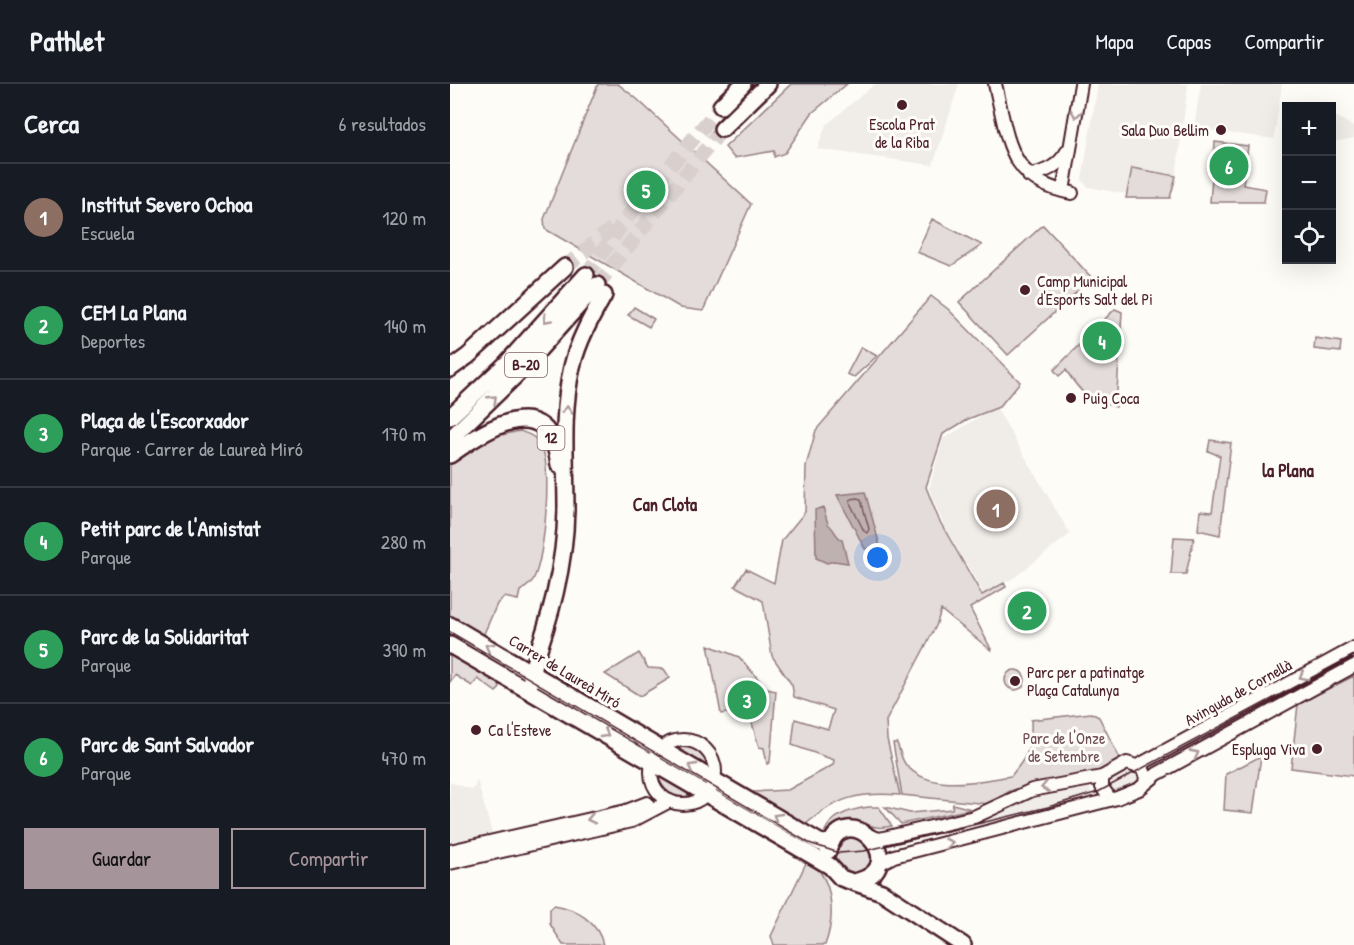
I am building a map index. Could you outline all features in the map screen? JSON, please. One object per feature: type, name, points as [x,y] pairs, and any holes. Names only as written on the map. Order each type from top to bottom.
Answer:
[{"type":"main road","points":[[733,84],[721,106],[743,84]]},
{"type":"main road","points":[[722,129],[768,84]]},
{"type":"main road","points":[[450,369],[468,356],[565,267]]},
{"type":"main road","points":[[534,693],[531,687],[531,672],[559,584],[565,544],[566,423],[571,368],[596,285]]},
{"type":"main road","name":"B-20","points":[[450,417],[596,285]]},
{"type":"main road","name":"B-20","points":[[450,439],[518,374],[596,285]]},
{"type":"main road","name":"12","points":[[450,455],[502,424],[523,419],[532,421],[549,434],[555,445],[566,510]]},
{"type":"main road","name":"Carrer de Laureà Miró","points":[[450,625],[661,749],[740,813],[824,863],[841,878],[882,892],[963,945]]},
{"type":"main road","name":"Carrer de Laureà Miró","points":[[450,645],[653,762],[711,788],[743,798],[825,844],[832,842]]},
{"type":"main road","points":[[824,863],[832,842],[839,834],[850,830],[861,831],[870,836],[878,849],[877,867],[882,892]]},
{"type":"main road","points":[[854,882],[869,877],[877,867]]},
{"type":"street","points":[[995,84],[1016,161],[1029,176],[1043,185],[1067,192],[1071,143],[1081,84]]},
{"type":"street","points":[[1029,176],[1056,166],[1071,143]]},
{"type":"street","name":"Avinguda de Cornellà","points":[[870,836],[879,839],[974,817],[1032,790],[1102,777],[1127,763],[1139,765],[1354,648]]},
{"type":"street","name":"Avinguda de Cornellà","points":[[877,867],[893,857],[979,836],[1133,792],[1157,774],[1354,666]]},
{"type":"street","points":[[626,821],[647,803],[653,794],[652,782],[653,762],[661,749],[679,741],[699,744],[714,761],[711,788],[698,802],[686,805],[670,801],[659,794],[652,782]]},
{"type":"street","points":[[1139,765],[1146,776],[1145,783]]},
{"type":"street","points":[[1102,777],[1102,788],[1110,799]]},
{"type":"street","points":[[450,863],[626,821],[643,816],[670,801]]},
{"type":"street","points":[[450,852],[647,803]]},
{"type":"shaded area","name":"Escola Prat de la Riba","points":[[875,84],[959,84],[933,165],[817,149],[826,125]]},
{"type":"shaded area","points":[[1098,84],[1188,84],[1176,176],[1132,168],[1127,194],[1088,187],[1082,180]]},
{"type":"shaded area","points":[[1201,84],[1282,84],[1274,139],[1194,128]]},
{"type":"shaded area","points":[[1336,116],[1354,127],[1354,138],[1336,141]]},
{"type":"shaded area","points":[[996,407],[1070,534],[1015,577],[984,594],[945,528],[929,489],[943,439]]},
{"type":"shaded area","points":[[1275,695],[1279,703],[1152,773],[1147,765]]},
{"type":"shaded area","points":[[1130,769],[1137,771],[1140,779],[1138,783],[1117,792],[1114,791],[1110,785],[1111,779]]},
{"type":"shaded area","points":[[477,780],[492,833],[450,843],[450,782],[473,790]]},
{"type":"shaded area","points":[[1089,785],[1093,800],[980,831],[978,820],[1035,794]]},
{"type":"green space","points":[[598,84],[618,84],[751,204],[703,311],[681,308],[545,229],[544,219]]},
{"type":"green space","points":[[791,84],[847,84],[812,113],[785,153],[774,157],[774,151],[734,158],[725,147]]},
{"type":"green space","points":[[1215,142],[1248,146],[1243,185],[1266,189],[1264,202],[1210,202]]},
{"type":"green space","points":[[1132,168],[1176,176],[1170,198],[1126,198]]},
{"type":"green space","points":[[932,219],[982,245],[951,266],[917,252]]},
{"type":"green space","name":"Camp Municipal d'Esports Salt del Pi","points":[[1043,225],[1092,278],[1008,355],[959,302]]},
{"type":"green space","points":[[931,296],[948,309],[1020,382],[999,407],[968,419],[943,434],[926,487],[939,520],[982,595],[1004,583],[1006,587],[970,608],[992,651],[941,610],[936,626],[886,721],[887,739],[900,795],[872,794],[849,798],[827,808],[805,825],[752,792],[788,790],[833,765],[834,760],[792,745],[795,719],[828,729],[834,710],[794,697],[792,685],[772,656],[763,601],[735,586],[746,569],[774,583],[782,540],[805,512],[806,466],[816,430]]},
{"type":"green space","points":[[634,307],[654,319],[649,327],[628,315]]},
{"type":"green space","points":[[1115,309],[1122,312],[1116,407],[1086,395],[1066,370],[1059,376],[1054,370]]},
{"type":"green space","points":[[1315,338],[1341,342],[1340,352],[1314,349]]},
{"type":"green space","points":[[861,347],[877,356],[854,377],[847,374]]},
{"type":"green space","points":[[520,431],[538,441],[544,454],[547,490],[541,551],[533,580],[520,591],[518,600],[504,597],[497,604],[483,636],[450,617],[450,464],[492,437]]},
{"type":"green space","points":[[1210,440],[1231,443],[1220,535],[1198,530],[1200,511],[1212,512],[1220,456],[1208,451]]},
{"type":"green space","points":[[1174,537],[1194,538],[1186,574],[1171,574]]},
{"type":"green space","points":[[708,645],[739,657],[767,689],[776,691],[770,762],[767,764],[764,748],[759,747],[748,709],[721,714]]},
{"type":"green space","points":[[639,653],[648,668],[664,669],[670,678],[640,696],[605,674]]},
{"type":"green space","points":[[450,655],[498,683],[500,688],[496,692],[478,679],[472,686],[455,675],[450,682]]},
{"type":"green space","name":"Parc per a patinatge Plaça Catalunya","points":[[1011,670],[1019,670],[1025,676],[1025,684],[1019,690],[1011,690],[1005,684],[1005,676]]},
{"type":"green space","points":[[1354,676],[1354,776],[1291,768],[1298,704]]},
{"type":"green space","name":"Parc de l'Onze de Setembre","points":[[1091,713],[1099,717],[1120,759],[1097,773],[1032,784],[1010,791],[988,804],[902,795],[893,743],[897,743],[906,765],[916,774],[928,779],[956,783],[1011,776],[1026,756],[1031,737],[1031,720]]},
{"type":"green space","points":[[683,745],[702,753],[710,770],[670,749]]},
{"type":"green space","points":[[1261,756],[1253,813],[1224,810],[1226,774]]},
{"type":"green space","points":[[657,773],[697,795],[683,798],[671,795],[662,786]]},
{"type":"green space","points":[[953,804],[971,809],[901,824],[885,807],[910,813],[952,809]]},
{"type":"green space","points":[[879,807],[892,826],[874,827],[851,822],[825,831],[828,825],[838,817],[856,809]]},
{"type":"green space","points":[[853,838],[866,843],[871,856],[866,869],[853,874],[840,869],[835,856],[840,843]]},
{"type":"green space","points":[[807,861],[816,868],[828,887],[831,911],[825,945],[774,945],[771,936]]},
{"type":"green space","points":[[554,905],[570,909],[592,923],[603,945],[563,945],[550,924],[550,909]]},
{"type":"water","points":[[865,492],[880,546],[865,549],[837,495]]},
{"type":"water","points":[[823,507],[828,524],[842,540],[848,563],[834,561],[827,563],[816,558],[815,510]]},
{"type":"tunnel","points":[[586,275],[628,216],[721,106]]},
{"type":"tunnel","points":[[597,285],[722,129]]},
{"type":"tunnel","points":[[565,267],[614,227]]},
{"type":"tram line","points":[[450,632],[809,843],[839,853],[864,851],[1048,807],[1098,792],[1354,655]]},
{"type":"place","name":"Escola Prat de la Riba","points":[[902,105]]},
{"type":"place","name":"Sala Duo Bellim","points":[[1221,130]]},
{"type":"place","name":"Parc de Sant Salvador","points":[[1229,166]]},
{"type":"place","name":"Parc de la Solidaritat","points":[[646,190]]},
{"type":"place","name":"Camp Municipal d'Esports Salt del Pi","points":[[1025,290]]},
{"type":"place","name":"Petit parc de l'Amistat","points":[[1102,341]]},
{"type":"place","name":"Puig Coca","points":[[1071,398]]},
{"type":"place","name":"Institut Severo Ochoa","points":[[996,509]]},
{"type":"place","name":"CEM La Plana","points":[[1027,611]]},
{"type":"place","name":"Parc per a patinatge Plaça Catalunya","points":[[1015,681]]},
{"type":"place","name":"Plaça de l'Escorxador","points":[[747,700]]},
{"type":"place","name":"Ca l'Esteve","points":[[476,730]]},
{"type":"place","name":"Espluga Viva","points":[[1317,749]]},
{"type":"district","name":"la Plana","points":[[1288,471]]},
{"type":"district","name":"Can Clota","points":[[665,505]]}]
